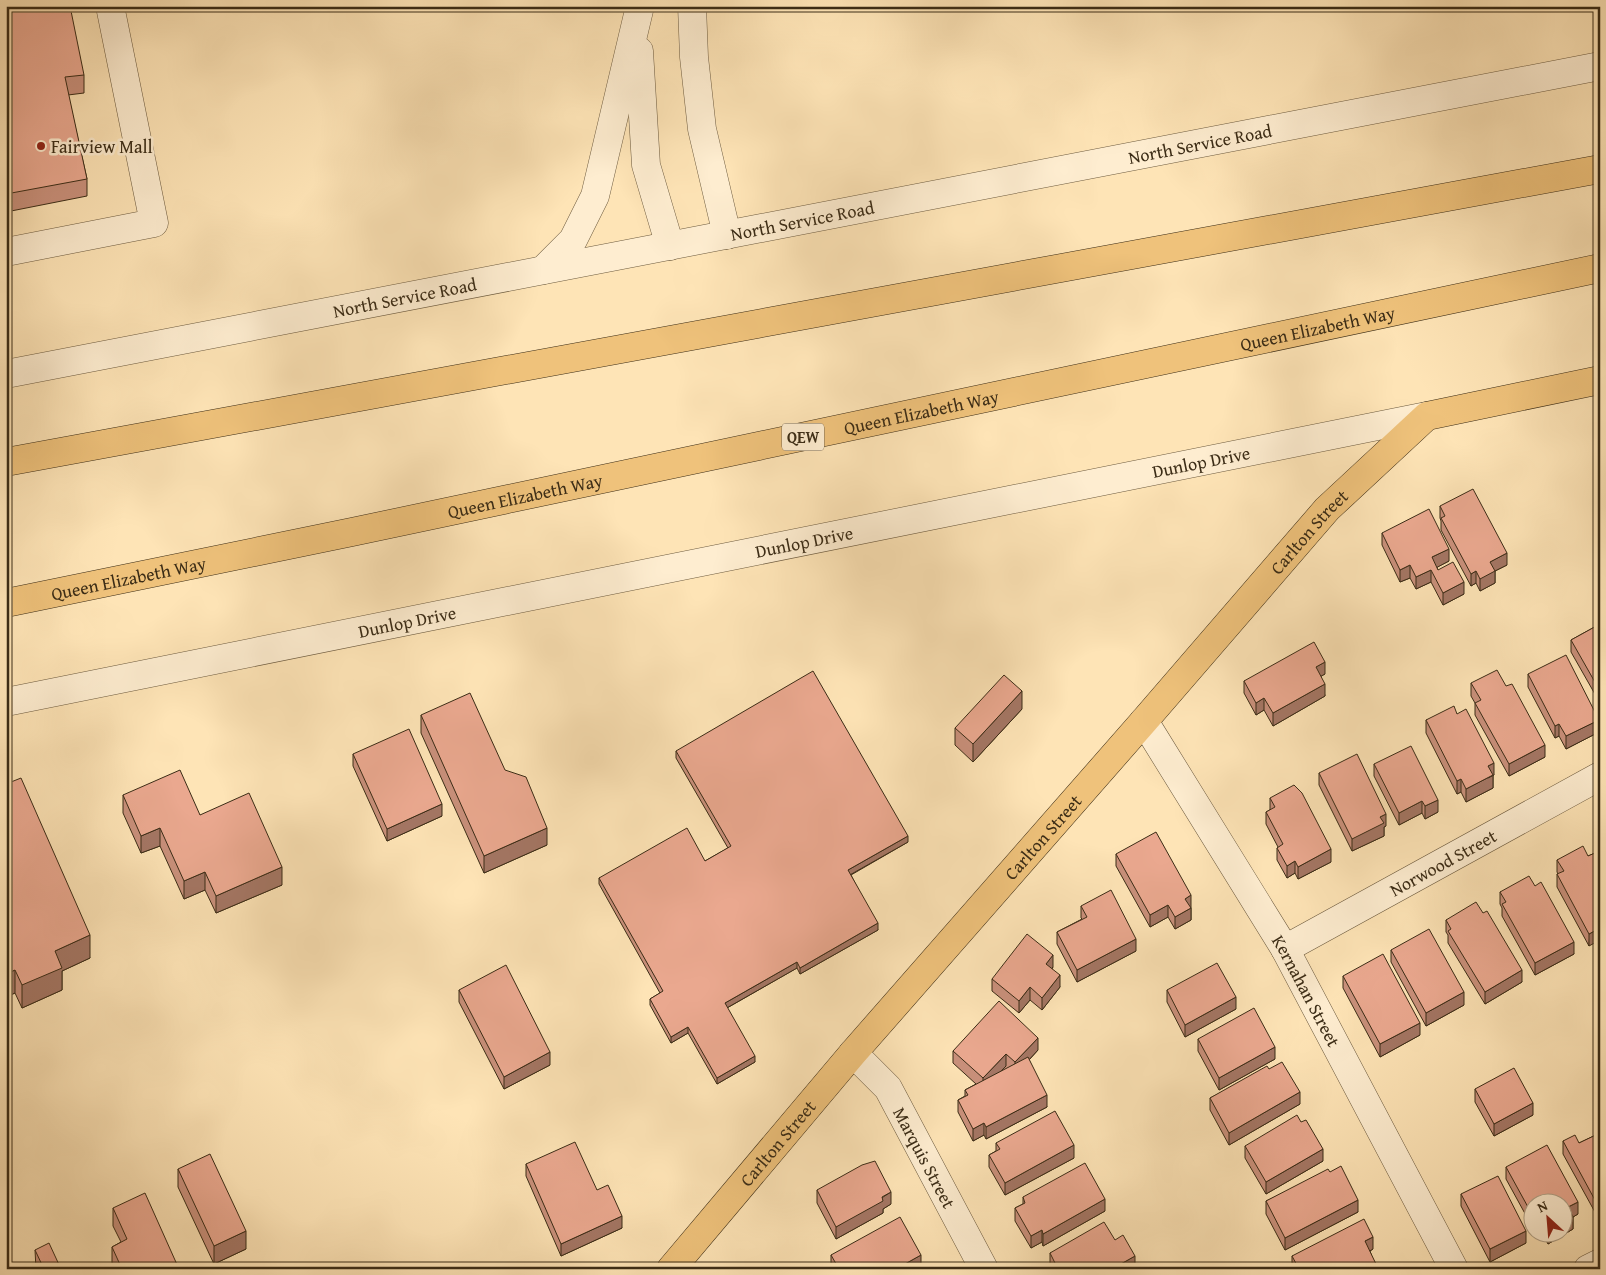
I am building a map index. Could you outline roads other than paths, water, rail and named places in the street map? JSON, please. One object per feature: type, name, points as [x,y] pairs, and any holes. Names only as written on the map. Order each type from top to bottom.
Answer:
[{"type":"main road","points":[[6,462],[1600,169]]},
{"type":"main road","name":"Queen Elizabeth Way","points":[[6,603],[362,530],[1600,268]]},
{"type":"main road","name":"Dunlop Drive","points":[[1427,416],[1600,380]]},
{"type":"main road","name":"Carlton Street","points":[[671,1269],[853,1053],[1144,721],[1326,509],[1427,416]]},
{"type":"street","points":[[6,252],[154,223],[110,6]]},
{"type":"street","points":[[692,6],[694,57],[702,129],[727,235]]},
{"type":"street","points":[[639,14],[646,165],[670,246]]},
{"type":"street","points":[[543,270],[573,240],[595,196],[639,14]]},
{"type":"street","name":"North Service Road","points":[[6,374],[1600,66]]},
{"type":"street","name":"Dunlop Drive","points":[[6,702],[1427,416]]},
{"type":"street","name":"Kernahan Street","points":[[1144,721],[1285,949],[1454,1269]]},
{"type":"street","name":"Norwood Street","points":[[1285,949],[1600,776]]},
{"type":"street","name":"Marquis Street","points":[[853,1053],[888,1088],[984,1269]]},
{"type":"street","points":[[1588,1269],[1600,1262]]},
{"type":"place","name":"Fairview Mall","points":[[41,146]]}]
